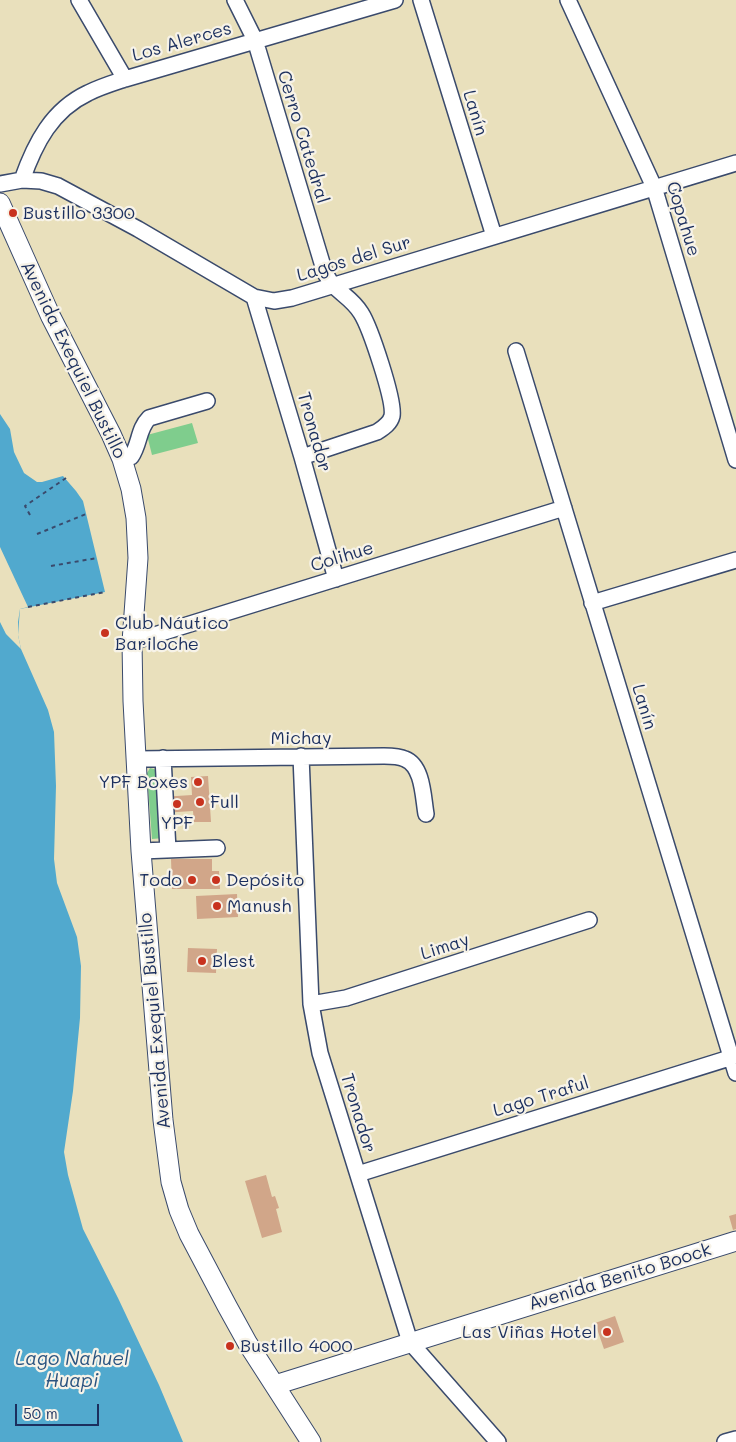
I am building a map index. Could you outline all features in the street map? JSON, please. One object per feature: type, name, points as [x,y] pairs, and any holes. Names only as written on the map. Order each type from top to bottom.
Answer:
[{"type":"main road","name":"Avenida Exequiel Bustillo","points":[[0,203],[50,317],[111,434],[122,459],[131,489],[136,518],[138,558],[132,642],[133,701],[141,850],[163,1120],[171,1182],[179,1210],[203,1262],[248,1344],[311,1442]]},
{"type":"main road","name":"Avenida Benito Boock","points":[[275,1385],[736,1241]]},
{"type":"street","points":[[79,0],[125,79]]},
{"type":"street","name":"Cerro Catedral","points":[[235,0],[255,40],[325,273],[333,286]]},
{"type":"street","name":"Los Alerces","points":[[22,180],[31,155],[45,129],[66,106],[88,93],[125,79],[395,0]]},
{"type":"street","name":"Lanín","points":[[421,0],[494,236]]},
{"type":"street","name":"Copahue","points":[[568,0],[654,187],[736,460]]},
{"type":"street","name":"Lagos del Sur","points":[[0,184],[22,180],[41,180],[58,186],[138,229],[254,297],[274,301],[292,298],[333,286],[736,163]]},
{"type":"street","points":[[302,457],[376,432],[386,426],[392,415],[390,399],[369,328],[352,300],[333,286]]},
{"type":"street","name":"Tronador","points":[[254,297],[336,579]]},
{"type":"street","name":"Lanín","points":[[516,351],[733,1057],[736,1073]]},
{"type":"street","points":[[122,459],[131,457],[137,449],[139,434],[144,423],[150,418],[207,401]]},
{"type":"street","name":"Colihue","points":[[132,642],[564,508]]},
{"type":"street","points":[[592,603],[736,560]]},
{"type":"street","name":"Tronador","points":[[301,756],[311,1004],[320,1053],[410,1342],[498,1442]]},
{"type":"street","name":"Michay","points":[[136,759],[301,756],[384,756],[404,758],[414,764],[426,814]]},
{"type":"street","points":[[163,758],[168,850]]},
{"type":"street","points":[[141,850],[217,848]]},
{"type":"street","name":"Limay","points":[[311,1004],[346,998],[589,920]]},
{"type":"street","name":"Lago Traful","points":[[358,1174],[733,1057]]},
{"type":"street","points":[[725,1442],[736,1439]]},
{"type":"path","points":[[30,515],[25,506],[66,478]]},
{"type":"path","points":[[37,534],[86,514]]},
{"type":"path","points":[[51,566],[96,558]]},
{"type":"path","points":[[28,607],[105,592]]},
{"type":"green space","points":[[192,423],[198,443],[152,455],[147,435]]},
{"type":"green space","points":[[150,768],[157,771],[164,838],[152,839],[147,773]]},
{"type":"water","name":"Lago Nahuel Huapi","points":[[0,414],[10,429],[14,452],[24,473],[37,482],[63,476],[83,501],[105,592],[20,609],[18,635],[21,649],[48,710],[54,732],[56,786],[54,859],[57,883],[77,937],[81,966],[80,1018],[73,1091],[64,1152],[68,1175],[83,1229],[159,1385],[183,1442],[0,1442]]},
{"type":"pier","points":[[0,547],[28,607],[20,609],[18,635],[21,649],[6,634],[0,622]]},
{"type":"building","points":[[208,776],[211,822],[194,822],[193,811],[162,813],[161,797],[192,795],[191,777]]},
{"type":"building","name":"Todo","points":[[171,859],[212,859],[212,871],[219,871],[220,889],[172,889]]},
{"type":"building","name":"Manush","points":[[237,894],[238,917],[197,919],[196,896]]},
{"type":"building","name":"Blest","points":[[188,948],[217,949],[216,973],[187,972]]},
{"type":"building","points":[[266,1175],[272,1197],[275,1196],[279,1208],[276,1209],[282,1232],[262,1238],[245,1181]]},
{"type":"building","points":[[736,1214],[736,1229],[733,1230],[729,1216]]},
{"type":"building","points":[[615,1316],[624,1342],[604,1349],[595,1323]]},
{"type":"place","name":"Bustillo 3300","points":[[13,213]]},
{"type":"place","name":"Club Náutico Bariloche","points":[[105,633]]},
{"type":"place","name":"YPF Boxes","points":[[198,782]]},
{"type":"place","name":"Full","points":[[200,802]]},
{"type":"place","name":"YPF","points":[[177,804]]},
{"type":"place","name":"Todo","points":[[192,880]]},
{"type":"place","name":"Depósito","points":[[216,880]]},
{"type":"place","name":"Manush","points":[[217,906]]},
{"type":"place","name":"Blest","points":[[202,961]]},
{"type":"place","name":"Las Viñas Hotel","points":[[607,1332]]},
{"type":"place","name":"Bustillo 4000","points":[[230,1346]]}]
